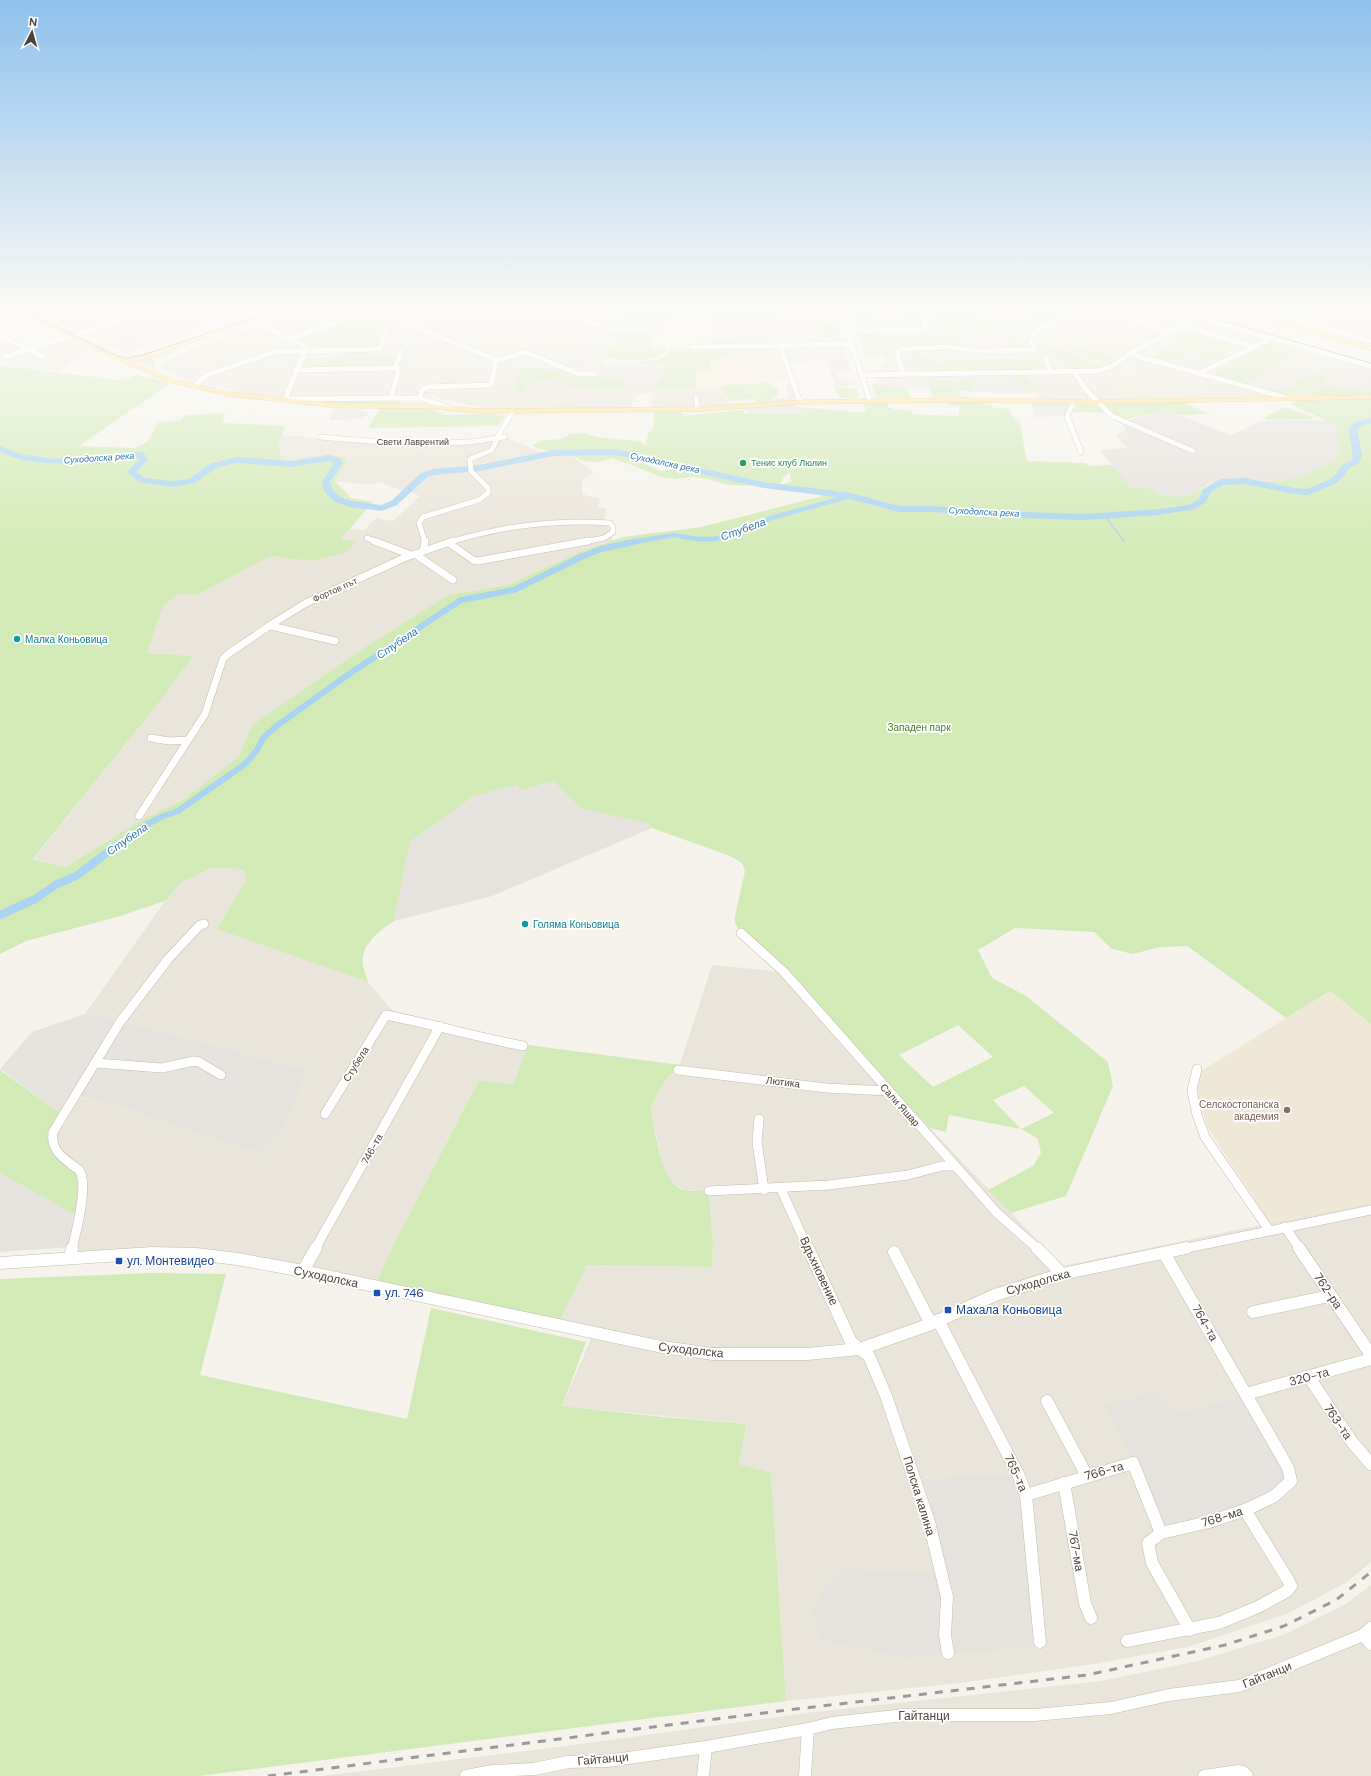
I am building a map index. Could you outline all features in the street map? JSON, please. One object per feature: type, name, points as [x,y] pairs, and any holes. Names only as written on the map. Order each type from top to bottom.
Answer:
[{"type":"main road","points":[[221,392],[243,396],[285,399],[342,406],[428,406],[477,411],[698,409],[800,402],[1096,402],[1371,397]]},
{"type":"street","points":[[288,392],[285,399],[420,398],[437,402],[450,408]]},
{"type":"street","points":[[391,398],[393,392]]},
{"type":"street","points":[[420,398],[422,392]]},
{"type":"street","points":[[796,392],[800,402]]},
{"type":"street","points":[[867,392],[870,401]]},
{"type":"street","points":[[1089,392],[1108,414],[1120,421],[1193,451]]},
{"type":"street","points":[[1263,392],[1287,398]]},
{"type":"street","points":[[696,398],[698,409]]},
{"type":"street","points":[[1074,402],[1067,416],[1081,452]]},
{"type":"street","points":[[423,551],[425,540],[419,522],[423,516],[479,500],[488,492],[488,488],[471,469],[470,459],[492,450],[496,437],[503,424],[513,411]]},
{"type":"street","name":"Свети Лаврентий","points":[[320,437],[363,441],[430,443],[469,442],[504,437]]},
{"type":"street","name":"Фортов път","points":[[139,816],[204,714],[223,659],[271,626],[319,596],[413,554],[449,543],[493,531],[534,525],[592,522],[610,523],[613,527],[613,532],[604,538],[478,561],[473,560],[449,543]]},
{"type":"street","points":[[367,538],[413,554],[453,580]]},
{"type":"street","points":[[271,626],[335,641]]},
{"type":"street","points":[[151,738],[169,742],[188,740]]},
{"type":"street","points":[[70,1258],[83,1193],[81,1175],[79,1170],[54,1151],[51,1140],[53,1132],[120,1022],[169,958],[200,925],[204,924]]},
{"type":"street","name":"Сали Яшар","points":[[741,933],[784,972],[997,1214],[1034,1245],[1062,1274]]},
{"type":"street","name":"Стубела","points":[[325,1114],[386,1014],[440,1026]]},
{"type":"street","points":[[440,1026],[476,1037],[523,1046]]},
{"type":"street","name":"746-та","points":[[303,1272],[440,1026]]},
{"type":"street","points":[[96,1063],[162,1068],[200,1062],[221,1075]]},
{"type":"street","points":[[1197,1069],[1192,1090],[1197,1115],[1206,1137],[1269,1230]]},
{"type":"street","name":"Лютика","points":[[678,1070],[826,1088],[888,1091]]},
{"type":"street","points":[[759,1119],[757,1122],[758,1138],[764,1190]]},
{"type":"street","points":[[709,1191],[781,1189],[903,1176],[944,1164],[955,1166]]},
{"type":"street","name":"Вдъхновение","points":[[781,1189],[851,1342],[860,1349]]},
{"type":"street","name":"Суходолска","points":[[0,1263],[152,1253],[196,1254],[237,1259],[303,1272],[662,1347],[713,1354],[807,1354],[860,1349],[935,1322],[994,1295],[1062,1274],[1285,1226],[1371,1210]]},
{"type":"street","name":"762-ра","points":[[1285,1226],[1330,1296],[1371,1355]]},
{"type":"street","name":"765-та","points":[[894,1252],[935,1322],[1018,1474],[1026,1495],[1040,1642]]},
{"type":"street","name":"764-та","points":[[1164,1253],[1246,1394]]},
{"type":"street","points":[[1253,1312],[1330,1296]]},
{"type":"street","name":"Полска калина","points":[[860,1349],[870,1356],[886,1396],[929,1522],[947,1597],[945,1635],[948,1653]]},
{"type":"street","name":"320-та","points":[[1246,1394],[1371,1359]]},
{"type":"street","name":"763-та","points":[[1309,1377],[1352,1442],[1371,1464]]},
{"type":"street","name":"768-ма","points":[[1161,1533],[1210,1522],[1246,1510],[1273,1497],[1291,1481],[1288,1468],[1246,1394]]},
{"type":"street","points":[[1047,1401],[1087,1476]]},
{"type":"street","name":"766-та","points":[[1026,1495],[1133,1463],[1161,1533]]},
{"type":"street","name":"767-ма","points":[[1064,1483],[1085,1603],[1091,1618]]},
{"type":"street","points":[[1127,1641],[1190,1630],[1225,1621],[1287,1591],[1290,1586],[1246,1510]]},
{"type":"street","points":[[1161,1533],[1148,1543],[1152,1563],[1190,1630]]},
{"type":"street","name":"Гайтанци","points":[[466,1776],[493,1771],[534,1769],[568,1762],[607,1761],[706,1747],[808,1729],[832,1723],[905,1715],[1035,1715],[1111,1708],[1168,1695],[1239,1686],[1368,1636]]},
{"type":"street","points":[[805,1776],[808,1729]]},
{"type":"street","points":[[703,1776],[706,1747]]},
{"type":"street","points":[[1204,1776],[1243,1774]]},
{"type":"shaded area","points":[[240,392],[724,392],[730,406],[651,407],[653,394],[640,393],[629,408],[481,408],[425,395],[293,397],[259,395]]},
{"type":"shaded area","points":[[787,392],[794,392],[795,399],[791,401],[773,402],[771,399],[788,398]]},
{"type":"shaded area","points":[[988,392],[1120,392],[1125,399],[1042,401],[1035,393],[993,394]]},
{"type":"shaded area","points":[[1119,392],[1203,392],[1205,396],[1125,399]]},
{"type":"shaded area","points":[[1203,392],[1371,392],[1371,395],[1205,396]]},
{"type":"shaded area","points":[[795,403],[799,412],[749,414],[746,406]]},
{"type":"shaded area","points":[[1033,404],[1071,404],[1064,416],[1034,417]]},
{"type":"shaded area","points":[[333,408],[361,410],[370,414],[360,419],[329,420]]},
{"type":"shaded area","points":[[1168,411],[1231,435],[1261,421],[1328,420],[1338,426],[1336,436],[1340,447],[1336,460],[1306,474],[1283,481],[1234,480],[1209,484],[1193,494],[1177,497],[1159,494],[1147,487],[1132,488],[1099,450],[1127,448],[1115,434],[1126,431],[1122,421]]},
{"type":"shaded area","points":[[281,435],[363,441],[464,442],[505,437],[538,451],[571,454],[580,463],[587,466],[594,473],[582,480],[582,494],[600,499],[598,507],[606,509],[604,520],[613,526],[612,541],[582,551],[508,585],[448,595],[362,649],[252,725],[239,756],[186,798],[136,823],[66,867],[32,861],[158,704],[193,656],[147,653],[163,606],[179,594],[197,595],[270,556],[311,561],[357,541],[340,539],[349,529],[364,530],[376,518],[393,521],[420,496],[378,482],[372,485],[335,481],[348,463],[303,460],[282,461],[278,445]]},
{"type":"shaded area","points":[[553,781],[581,809],[647,823],[652,828],[492,896],[394,921],[410,842],[474,796],[517,785],[523,791]]},
{"type":"shaded area","points":[[212,868],[233,868],[244,871],[246,880],[218,929],[368,982],[389,1007],[397,1014],[528,1045],[513,1085],[479,1080],[394,1244],[374,1287],[196,1254],[70,1258],[70,1247],[78,1192],[77,1174],[52,1153],[48,1142],[50,1132],[75,1096],[139,1111],[142,1116],[263,1154],[286,1123],[309,1070],[101,1016],[85,1014],[165,901],[182,882]]},
{"type":"shaded area","points":[[712,965],[784,972],[849,1046],[1062,1266],[1371,1202],[1371,1562],[1347,1582],[1289,1613],[1188,1647],[1093,1664],[960,1683],[786,1701],[771,1473],[739,1464],[746,1424],[562,1406],[593,1334],[557,1326],[587,1265],[712,1267],[713,1245],[709,1192],[685,1190],[674,1184],[669,1178],[661,1160],[651,1107],[653,1100],[668,1077],[678,1070]],"holes":[[[1246,1394],[1133,1460],[1172,1414]],[[1018,1474],[910,1659],[941,1574],[915,1480],[966,1475]]]},
{"type":"shaded area","name":"Селскостопанска академия","points":[[1330,991],[1371,1024],[1371,1202],[1270,1223],[1207,1127],[1197,1092],[1201,1071]]},
{"type":"shaded area","points":[[85,1014],[101,1016],[309,1070],[286,1123],[263,1154],[142,1116],[139,1111],[76,1096],[60,1113],[0,1069],[32,1032]]},
{"type":"shaded area","points":[[0,1173],[75,1215],[70,1247],[0,1252]]},
{"type":"shaded area","points":[[1159,1391],[1172,1414],[1246,1394],[1291,1481],[1273,1497],[1161,1533],[1133,1460],[1105,1405]]},
{"type":"shaded area","points":[[1018,1474],[1040,1648],[948,1653],[910,1659],[823,1640],[812,1615],[818,1598],[840,1569],[941,1574],[915,1480],[966,1475]]},
{"type":"shaded area","points":[[1371,1585],[1371,1776],[322,1776],[559,1747],[814,1712],[1101,1681],[1198,1661],[1283,1635],[1346,1604]]},
{"type":"green space","name":"Западен парк","points":[[0,392],[157,392],[79,446],[136,448],[147,442],[159,422],[181,420],[186,415],[225,413],[222,423],[285,426],[278,445],[282,461],[303,460],[327,455],[344,457],[348,462],[335,481],[351,498],[373,502],[341,539],[357,541],[347,552],[311,561],[270,556],[197,595],[179,594],[163,606],[147,653],[193,656],[158,704],[32,860],[66,867],[136,823],[186,798],[239,756],[252,725],[362,649],[448,595],[508,585],[582,551],[623,537],[701,527],[842,491],[822,491],[779,486],[791,481],[790,473],[781,458],[789,473],[778,485],[660,459],[641,460],[641,462],[661,471],[679,468],[756,485],[729,485],[707,479],[692,477],[676,479],[660,477],[612,458],[599,462],[582,461],[573,455],[538,449],[532,445],[544,440],[562,439],[570,434],[583,433],[596,437],[638,441],[646,445],[648,433],[653,429],[654,412],[675,411],[681,412],[685,416],[742,410],[745,414],[800,413],[798,407],[866,413],[864,403],[888,403],[888,407],[896,410],[910,410],[913,414],[958,416],[960,406],[947,404],[948,402],[983,402],[983,404],[991,405],[992,407],[1010,409],[1014,419],[1019,419],[1027,461],[1086,463],[1088,466],[1112,465],[1132,488],[1147,487],[1159,494],[1177,497],[1193,494],[1216,481],[1283,481],[1306,474],[1336,460],[1340,447],[1336,436],[1338,426],[1290,404],[1300,399],[1371,398],[1371,1024],[1330,991],[1286,1018],[1187,946],[1160,947],[1133,954],[1112,949],[1094,932],[1015,928],[978,950],[992,978],[1026,996],[1108,1062],[1113,1086],[1066,1196],[1011,1213],[988,1190],[1033,1166],[1041,1153],[1038,1139],[1021,1129],[949,1115],[946,1132],[930,1128],[741,933],[735,923],[735,916],[745,871],[742,863],[730,856],[652,828],[647,823],[581,809],[553,781],[522,791],[517,785],[474,796],[410,842],[394,921],[384,927],[375,936],[364,951],[363,963],[368,982],[217,929],[246,880],[244,871],[233,868],[212,868],[182,882],[165,901],[117,917],[26,941],[0,954]],"holes":[[[958,1025],[993,1057],[933,1087],[899,1055]],[[1024,1086],[1054,1113],[1021,1129],[993,1100]]]},
{"type":"green space","points":[[724,392],[778,392],[778,397],[772,397],[774,401],[755,402],[753,399],[729,401]]},
{"type":"green space","points":[[837,392],[857,392],[859,397],[841,398],[840,395],[838,395]]},
{"type":"green space","points":[[875,392],[908,392],[910,398],[877,397]]},
{"type":"green space","points":[[931,392],[960,392],[961,398],[933,397]]},
{"type":"green space","points":[[1272,392],[1307,392],[1303,394]]},
{"type":"green space","points":[[1371,392],[1371,395],[1315,396],[1311,393]]},
{"type":"green space","points":[[402,399],[400,405],[343,405],[316,402],[319,400]]},
{"type":"green space","points":[[1182,402],[1210,414],[1179,415],[1168,411],[1124,419],[1110,414],[1103,405],[1103,403]]},
{"type":"green space","points":[[1079,404],[1094,405],[1106,413],[1071,412]]},
{"type":"green space","points":[[1284,407],[1313,417],[1312,419],[1268,420],[1264,418]]},
{"type":"green space","points":[[381,408],[421,408],[429,409],[444,415],[493,414],[505,416],[497,426],[368,428]]},
{"type":"green space","points":[[528,1045],[680,1065],[664,1083],[656,1095],[651,1108],[663,1165],[674,1184],[684,1190],[709,1191],[713,1245],[712,1267],[587,1265],[557,1326],[374,1287],[394,1244],[479,1080],[513,1085]]},
{"type":"green space","points":[[0,1070],[60,1113],[50,1134],[49,1142],[53,1153],[77,1173],[78,1192],[75,1215],[0,1173]]},
{"type":"green space","points":[[152,1273],[226,1274],[200,1375],[407,1419],[431,1308],[586,1342],[562,1406],[746,1424],[739,1464],[771,1473],[786,1701],[199,1776],[0,1776],[0,1279]]},
{"type":"waterway","name":"Суходолска река","points":[[0,449],[17,456],[52,462],[124,455],[141,455],[144,460],[131,472],[142,480],[172,484],[192,481],[213,466],[236,460],[291,464],[329,458],[337,460],[339,463],[326,482],[329,491],[337,499],[349,504],[382,508],[394,503],[424,475],[434,472],[479,468],[554,453],[615,452],[764,485],[851,496],[899,509],[934,509],[994,514],[1083,517],[1159,512],[1192,507],[1203,500],[1206,492],[1221,482],[1245,481],[1294,491],[1308,492],[1334,481],[1342,473],[1344,468],[1356,461],[1357,455],[1353,430],[1355,426],[1371,421]]},
{"type":"waterway","name":"Стубела","points":[[635,542],[674,535],[697,539],[713,539],[729,536],[771,518],[851,496]]},
{"type":"waterway","points":[[1105,516],[1124,541]]},
{"type":"waterway","name":"Стубела","points":[[115,847],[144,826],[161,817],[178,811],[245,764],[257,750],[264,737],[278,725],[349,674],[461,600],[514,590],[581,557],[601,549],[635,542]]},
{"type":"waterway","name":"Стубела","points":[[0,915],[35,899],[57,884],[76,876],[116,846]]},
{"type":"railway","points":[[268,1776],[779,1711],[1087,1675],[1225,1645],[1284,1626],[1336,1600],[1371,1572]]},
{"type":"place","name":"Тенис клуб Люлин","points":[[743,463]]},
{"type":"place","name":"Малка Коньовица","points":[[17,639]]},
{"type":"place","name":"Голяма Коньовица","points":[[525,924]]},
{"type":"place","name":"Селскостопанска академия","points":[[1287,1110]]},
{"type":"place","name":"ул. Монтевидео","points":[[119,1261]]},
{"type":"place","name":"ул. 746","points":[[377,1293]]},
{"type":"place","name":"Махала Коньовица","points":[[948,1310]]}]
